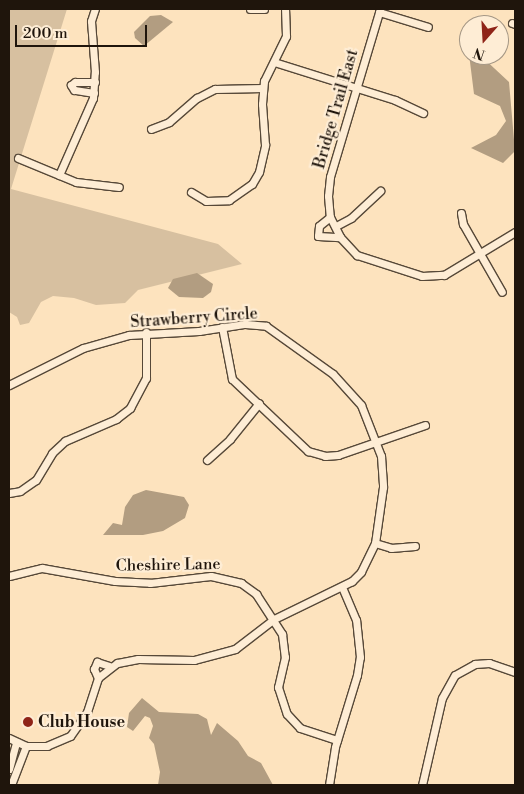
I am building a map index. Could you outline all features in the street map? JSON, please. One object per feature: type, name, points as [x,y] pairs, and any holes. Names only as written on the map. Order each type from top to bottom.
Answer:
[{"type":"street","points":[[59,175],[94,93],[91,22],[95,9]]},
{"type":"street","points":[[250,9],[264,9]]},
{"type":"street","points":[[191,192],[206,201],[216,203],[229,200],[252,184],[265,145],[263,88],[286,36],[285,9]]},
{"type":"street","points":[[379,10],[428,27]]},
{"type":"street","name":"Bridge Trail East","points":[[330,217],[328,196],[330,177],[379,10]]},
{"type":"street","points":[[274,62],[356,90],[395,100],[424,113]]},
{"type":"street","points":[[94,82],[75,82],[71,86],[74,90],[94,93]]},
{"type":"street","points":[[151,129],[169,122],[197,98],[215,89],[263,88]]},
{"type":"street","points":[[18,158],[87,185],[119,188]]},
{"type":"street","points":[[336,226],[350,218],[380,191]]},
{"type":"street","points":[[460,213],[463,224],[502,292]]},
{"type":"street","points":[[340,237],[318,236],[319,226],[330,217],[340,237],[357,254],[401,271],[422,276],[444,275],[482,255],[515,232]]},
{"type":"street","name":"Strawberry Circle","points":[[9,385],[83,348],[146,332],[222,328],[255,324],[266,326],[283,336],[348,389],[361,405],[377,443],[383,487],[375,544],[361,572],[342,587],[274,618],[234,649],[194,660],[125,660],[109,666],[98,678],[87,712],[70,736],[47,746],[26,746],[9,738]]},
{"type":"street","points":[[222,328],[232,378],[278,419],[295,440],[316,454],[338,455],[426,425]]},
{"type":"street","points":[[9,493],[20,491],[36,480],[52,453],[64,442],[116,419],[130,408],[146,378],[146,332]]},
{"type":"street","points":[[207,460],[230,439],[258,403]]},
{"type":"street","points":[[375,544],[391,548],[415,546]]},
{"type":"street","name":"Cheshire Lane","points":[[9,576],[42,568],[114,581],[150,582],[221,576],[241,582],[256,594],[274,618],[285,647],[278,687],[284,708],[300,728],[336,740]]},
{"type":"street","points":[[329,785],[336,740],[358,675],[360,656],[356,620],[342,587]]},
{"type":"street","name":"Strawberry Circle","points":[[98,678],[94,669],[97,662],[109,666]]},
{"type":"street","points":[[422,785],[442,698],[455,675],[475,664],[489,663],[515,672]]},
{"type":"street","points":[[9,769],[16,742]]},
{"type":"street","points":[[12,785],[26,746]]},
{"type":"shaded area","points":[[9,9],[67,9],[11,189],[218,244],[242,264],[138,290],[125,303],[96,305],[74,298],[53,296],[41,302],[29,323],[20,325],[17,317],[9,312]]},
{"type":"shaded area","points":[[161,15],[173,22],[144,46],[135,38],[134,32],[150,16]]},
{"type":"shaded area","points":[[470,65],[491,65],[509,82],[515,151],[503,163],[471,148],[496,135],[506,121],[500,106],[474,94]]},
{"type":"shaded area","points":[[197,273],[213,284],[211,292],[203,298],[179,297],[168,288],[173,279]]},
{"type":"shaded area","points":[[146,490],[184,497],[189,505],[185,518],[163,531],[143,535],[103,535],[113,523],[122,525],[125,507],[133,495]]},
{"type":"shaded area","points":[[142,698],[159,712],[198,714],[207,719],[211,735],[217,723],[238,741],[248,756],[261,763],[273,785],[158,785],[160,772],[154,744],[149,738],[153,726],[150,718],[145,716],[133,731],[127,727],[129,713]]},
{"type":"place","name":"Club House","points":[[28,722]]}]
